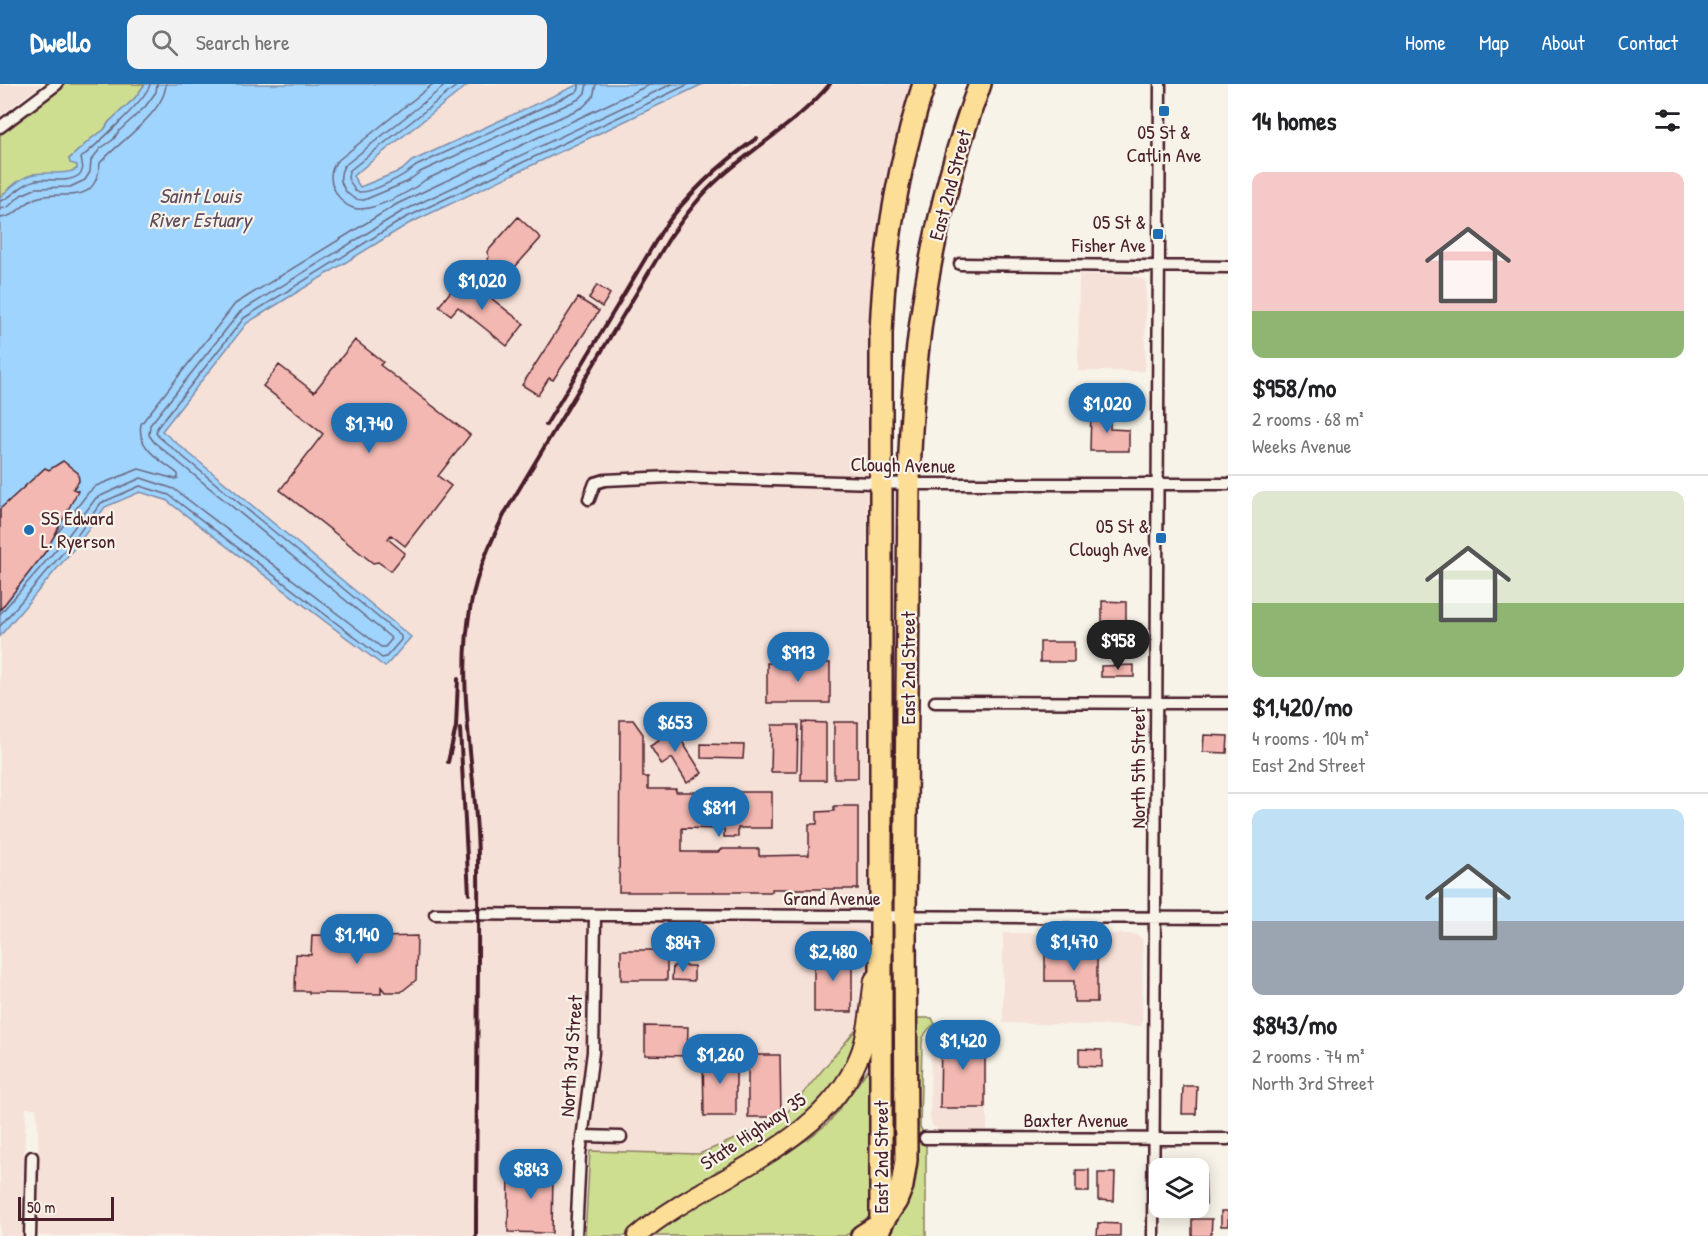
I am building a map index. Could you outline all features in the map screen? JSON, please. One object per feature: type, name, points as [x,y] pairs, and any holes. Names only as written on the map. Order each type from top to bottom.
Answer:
[{"type":"highway","name":"East 2nd Street","points":[[881,1230],[880,334],[885,272],[900,167],[924,84]]},
{"type":"highway","name":"East 2nd Street","points":[[881,1230],[899,1193],[906,1160],[905,916],[909,484],[910,423],[915,363],[928,269],[948,183],[980,84]]},
{"type":"highway","points":[[862,1236],[881,1230]]},
{"type":"main road","name":"State Highway 35","points":[[637,1236],[675,1209],[770,1152],[825,1109],[834,1099],[851,1073],[864,1043],[880,924]]},
{"type":"street","points":[[0,127],[57,84]]},
{"type":"street","name":"North 5th Street","points":[[1154,1236],[1160,84]]},
{"type":"street","points":[[960,264],[1228,267]]},
{"type":"street","name":"Clough Avenue","points":[[589,499],[595,483],[605,480],[671,477],[909,484],[1228,484]]},
{"type":"street","points":[[935,702],[1228,703]]},
{"type":"street","name":"Grand Avenue","points":[[435,914],[595,915],[880,924],[905,916],[1228,918]]},
{"type":"street","name":"North 3rd Street","points":[[576,1236],[582,1136],[593,1052],[595,915]]},
{"type":"street","points":[[582,1136],[621,1137]]},
{"type":"street","name":"Baxter Avenue","points":[[925,1138],[1228,1139]]},
{"type":"street","points":[[30,1236],[32,1157]]},
{"type":"shaded area","points":[[0,84],[42,84],[0,116]]},
{"type":"shaded area","points":[[469,84],[579,84],[412,161],[402,170],[359,188],[353,176]]},
{"type":"shaded area","points":[[703,84],[911,84],[895,139],[883,201],[872,281],[867,538],[868,1001],[864,1020],[782,1120],[699,1154],[571,1150],[568,1236],[39,1236],[38,1127],[36,1108],[26,1108],[22,1236],[0,1236],[0,636],[77,545],[105,507],[140,492],[166,499],[386,667],[411,637],[162,432],[247,323],[408,224]]},
{"type":"shaded area","points":[[1079,274],[1128,275],[1143,279],[1146,283],[1145,371],[1078,371]]},
{"type":"shaded area","points":[[1003,933],[1134,934],[1139,936],[1142,939],[1143,950],[1142,1026],[1003,1023]]},
{"type":"shaded area","points":[[946,1031],[987,1033],[987,1131],[939,1131],[932,1125],[930,1117],[931,1039],[938,1033]]},
{"type":"green space","points":[[65,84],[145,84],[135,98],[109,122],[104,130],[69,159],[77,165],[77,169],[68,174],[34,174],[0,197],[0,134]]},
{"type":"green space","points":[[890,937],[895,941],[899,1155],[890,1196]]},
{"type":"green space","points":[[917,1018],[932,1018],[935,1024],[926,1032],[922,1042],[920,1127],[926,1137],[926,1236],[884,1236],[884,1229],[913,1151]]},
{"type":"green space","points":[[864,1020],[853,1055],[830,1095],[788,1131],[644,1220],[627,1236],[585,1236],[590,1151],[699,1154],[781,1120]]},
{"type":"green space","points":[[872,1064],[869,1220],[855,1231],[844,1236],[651,1236],[689,1210],[808,1139],[828,1123]]},
{"type":"water","name":"Saint Louis River Estuary","points":[[145,84],[469,84],[353,176],[360,187],[402,170],[412,161],[579,84],[703,84],[408,224],[247,323],[162,431],[411,637],[385,667],[166,500],[140,492],[105,507],[77,545],[0,636],[0,197],[16,183],[30,175],[77,169],[77,165],[70,163],[69,159],[104,130],[109,122],[135,98]]},
{"type":"building","points":[[518,217],[541,238],[507,276],[487,259],[489,257],[487,252]]},
{"type":"building","points":[[463,276],[524,324],[507,346],[458,307],[451,315],[439,306]]},
{"type":"building","points":[[597,285],[610,294],[602,307],[589,298]]},
{"type":"building","points":[[578,298],[599,311],[553,380],[549,378],[538,395],[522,385]]},
{"type":"building","points":[[355,340],[383,362],[380,365],[470,435],[438,476],[451,486],[405,546],[391,535],[388,539],[405,553],[391,571],[378,562],[373,563],[280,490],[323,434],[263,386],[279,365],[314,392]]},
{"type":"building","points":[[1091,409],[1110,409],[1110,429],[1129,430],[1129,451],[1090,451]]},
{"type":"building","name":"SS Edward L. Ryerson","points":[[63,461],[78,473],[79,481],[73,489],[78,491],[46,551],[0,610],[0,509],[45,468],[49,470]]},
{"type":"building","points":[[1102,601],[1126,602],[1126,623],[1102,622]]},
{"type":"building","points":[[1040,642],[1074,642],[1074,662],[1040,662]]},
{"type":"building","points":[[767,663],[830,663],[830,703],[767,703]]},
{"type":"building","points":[[1134,665],[1134,677],[1101,677],[1101,666]]},
{"type":"building","points":[[620,720],[633,720],[643,734],[643,777],[648,777],[648,789],[676,789],[676,792],[772,792],[772,828],[738,828],[738,837],[724,837],[724,829],[682,828],[682,852],[759,849],[759,856],[809,855],[809,824],[817,824],[817,812],[834,811],[834,806],[858,806],[858,889],[772,889],[772,892],[619,892]]},
{"type":"building","points":[[802,722],[826,723],[826,780],[801,780]]},
{"type":"building","points":[[834,722],[858,722],[858,778],[834,778]]},
{"type":"building","points":[[671,724],[702,773],[687,783],[672,758],[662,765],[650,746],[659,741],[655,734]]},
{"type":"building","points":[[772,725],[798,725],[797,772],[771,772]]},
{"type":"building","points":[[1204,735],[1228,736],[1227,753],[1203,752]]},
{"type":"building","points":[[701,744],[744,745],[743,759],[701,758]]},
{"type":"building","points":[[312,935],[417,936],[416,980],[401,992],[385,992],[381,987],[381,994],[295,991],[296,954],[311,955]]},
{"type":"building","points":[[621,950],[667,950],[667,980],[621,980]]},
{"type":"building","points":[[1045,951],[1097,951],[1097,1002],[1074,1002],[1074,981],[1045,981]]},
{"type":"building","points":[[814,952],[852,952],[852,1012],[814,1012]]},
{"type":"building","points":[[673,966],[694,966],[694,981],[672,980]]},
{"type":"building","points":[[645,1026],[688,1027],[687,1056],[645,1055]]},
{"type":"building","points":[[941,1034],[985,1034],[985,1108],[940,1108]]},
{"type":"building","points":[[1079,1049],[1102,1050],[1102,1067],[1079,1066]]},
{"type":"building","points":[[703,1055],[736,1055],[736,1116],[704,1116]]},
{"type":"building","points":[[748,1055],[780,1055],[781,1117],[748,1117]]},
{"type":"building","points":[[1183,1086],[1197,1086],[1196,1114],[1182,1114]]},
{"type":"building","points":[[527,1158],[538,1158],[538,1171],[553,1171],[552,1233],[508,1232],[509,1171],[527,1171]]},
{"type":"building","points":[[1076,1170],[1089,1170],[1089,1192],[1076,1192]]},
{"type":"building","points":[[1098,1173],[1115,1173],[1114,1201],[1098,1200]]},
{"type":"building","points":[[1221,1211],[1228,1211],[1228,1226],[1221,1226]]},
{"type":"building","points":[[1192,1219],[1212,1219],[1211,1236],[1192,1236]]},
{"type":"building","points":[[1098,1223],[1120,1224],[1120,1236],[1097,1236]]},
{"type":"railway","points":[[476,1236],[478,858],[465,667],[471,604],[477,580],[506,511],[670,237],[714,184],[804,110],[830,84]]},
{"type":"railway","points":[[546,425],[663,229],[706,179],[757,138]]},
{"type":"railway","points":[[448,762],[456,727],[458,679]]},
{"type":"railway","points":[[460,729],[469,894]]},
{"type":"place","name":"05 St & Catlin Ave","points":[[1164,111]]},
{"type":"place","name":"05 St & Fisher Ave","points":[[1158,234]]},
{"type":"place","name":"SS Edward L. Ryerson","points":[[29,530]]},
{"type":"place","name":"05 St & Clough Ave","points":[[1161,538]]}]
